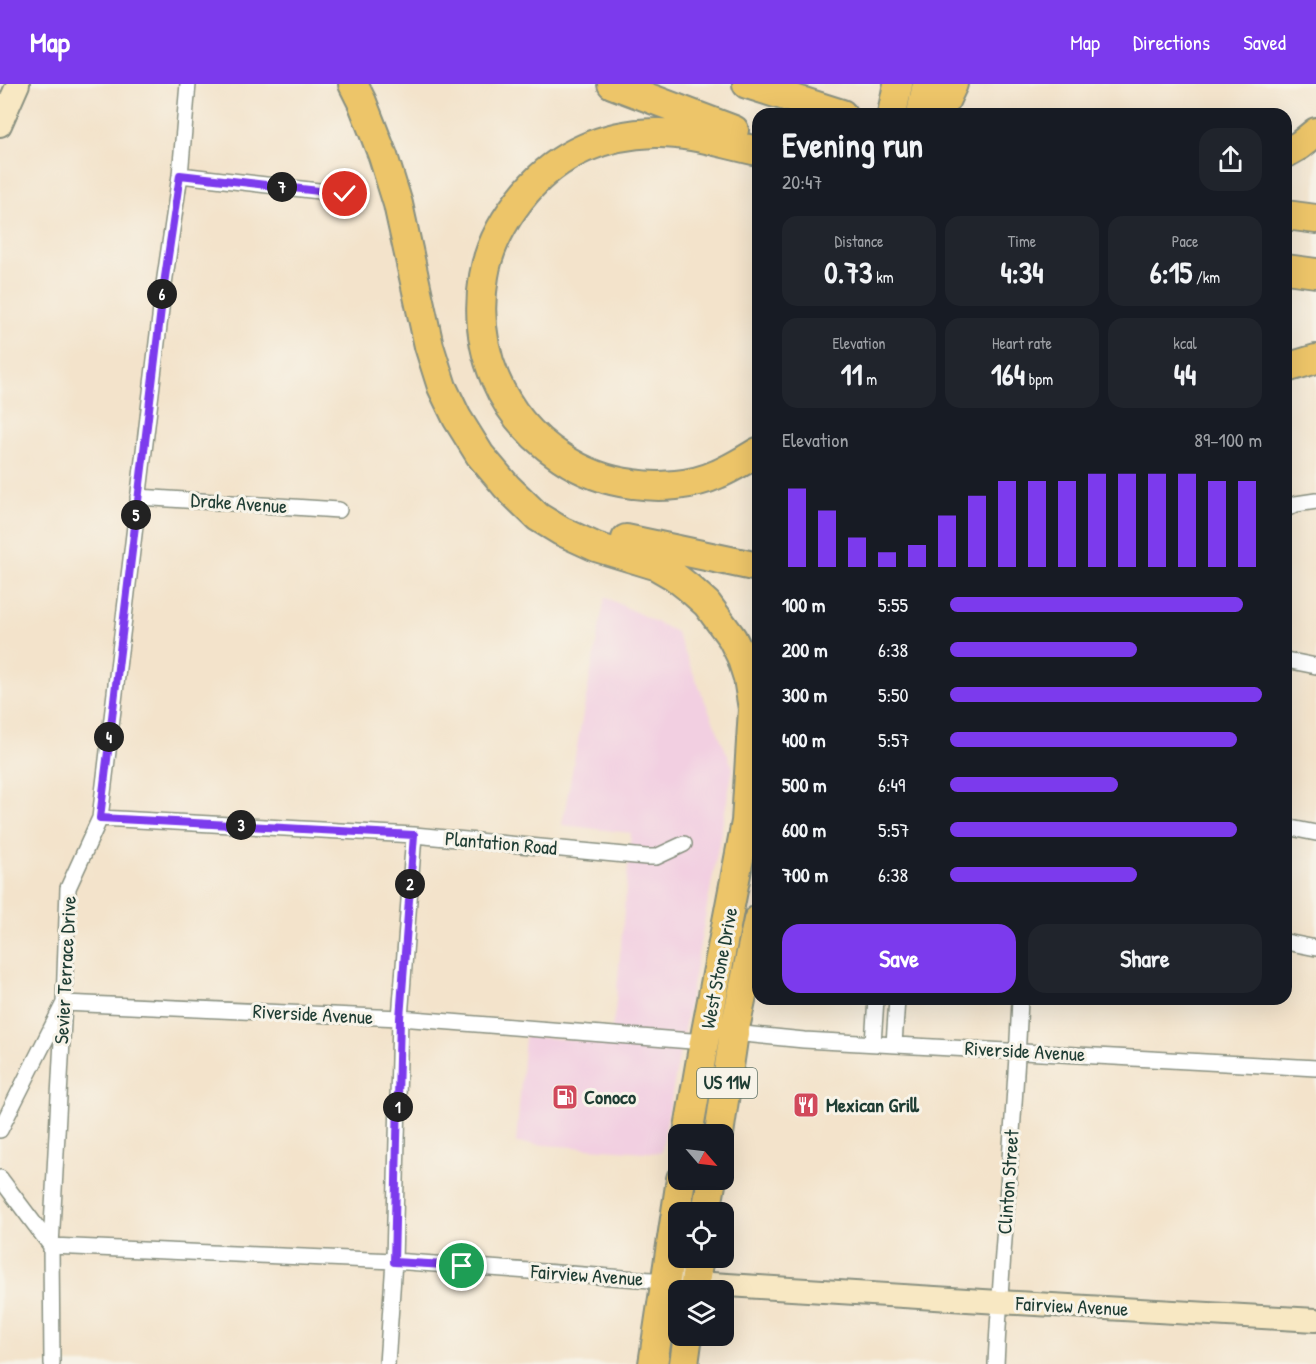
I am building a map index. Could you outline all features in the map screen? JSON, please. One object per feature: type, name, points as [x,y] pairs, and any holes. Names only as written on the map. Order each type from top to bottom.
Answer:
[{"type":"highway","points":[[354,84],[383,156],[398,204],[429,346],[442,387],[457,418],[480,455],[507,487],[538,517],[561,531],[596,546],[655,565],[674,576],[707,604],[732,638],[741,656],[752,703]]},
{"type":"highway","points":[[612,84],[752,137]]},
{"type":"highway","points":[[747,84],[823,108]]},
{"type":"highway","points":[[893,108],[898,84]]},
{"type":"highway","points":[[922,108],[927,84]]},
{"type":"highway","points":[[942,108],[953,84]]},
{"type":"highway","points":[[1292,150],[1316,132]]},
{"type":"highway","points":[[752,150],[688,135],[656,133],[622,136],[600,141],[574,152],[533,184],[516,204],[501,228],[490,251],[484,274],[481,303],[486,353],[505,401],[544,446],[569,463],[591,474],[618,483],[665,486],[694,482],[716,475],[752,455]]},
{"type":"highway","points":[[1292,216],[1316,219]]},
{"type":"highway","points":[[1292,270],[1316,273]]},
{"type":"highway","points":[[1292,366],[1316,359]]},
{"type":"highway","points":[[507,487],[544,509],[588,529],[632,541],[752,566]]},
{"type":"highway","points":[[746,822],[752,725]]},
{"type":"highway","name":"West Stone Drive","points":[[690,1124],[752,794]]},
{"type":"highway","points":[[734,1033],[726,1024],[722,1009],[747,879],[740,856]]},
{"type":"highway","name":"West Stone Drive","points":[[720,1124],[734,1033],[752,948]]},
{"type":"highway","points":[[704,1042],[716,1059],[706,1124]]},
{"type":"highway","points":[[653,1364],[679,1190]]},
{"type":"highway","points":[[684,1364],[686,1346]]},
{"type":"street","points":[[0,125],[18,84]]},
{"type":"street","name":"Sevier Terrace Drive","points":[[52,1364],[51,1246],[68,888],[100,818],[164,284],[180,175],[188,84]]},
{"type":"street","points":[[180,175],[345,194]]},
{"type":"street","name":"Drake Avenue","points":[[138,497],[339,510]]},
{"type":"street","points":[[1292,506],[1316,501]]},
{"type":"street","points":[[1292,661],[1316,666]]},
{"type":"street","name":"Plantation Road","points":[[100,818],[414,835],[646,857],[656,857],[684,844]]},
{"type":"street","points":[[1292,828],[1316,833]]},
{"type":"street","points":[[387,1364],[394,1262],[400,1018],[414,835]]},
{"type":"street","points":[[1292,943],[1316,948]]},
{"type":"street","points":[[0,1130],[64,1003]]},
{"type":"street","name":"Riverside Avenue","points":[[64,1003],[400,1018],[704,1042]]},
{"type":"street","points":[[873,1043],[876,1005]]},
{"type":"street","points":[[894,1044],[897,1005]]},
{"type":"street","name":"Clinton Street","points":[[996,1364],[1020,1005]]},
{"type":"street","name":"Riverside Avenue","points":[[734,1033],[804,1040],[1316,1068]]},
{"type":"street","points":[[0,1178],[51,1246]]},
{"type":"street","name":"Fairview Avenue","points":[[51,1246],[394,1262],[665,1281],[696,1277],[999,1302],[1316,1320]]},
{"type":"shaded area","points":[[605,597],[676,632],[733,768],[661,1153],[516,1143],[525,1036],[609,1043],[615,1011],[631,833],[562,825]]},
{"type":"place","name":"Conoco","points":[[565,1097]]},
{"type":"place","name":"Mexican Grill","points":[[806,1105]]},
{"type":"route","points":[[345,194],[180,175],[164,284],[100,818],[414,835],[400,1018],[394,1262],[462,1266]]}]
